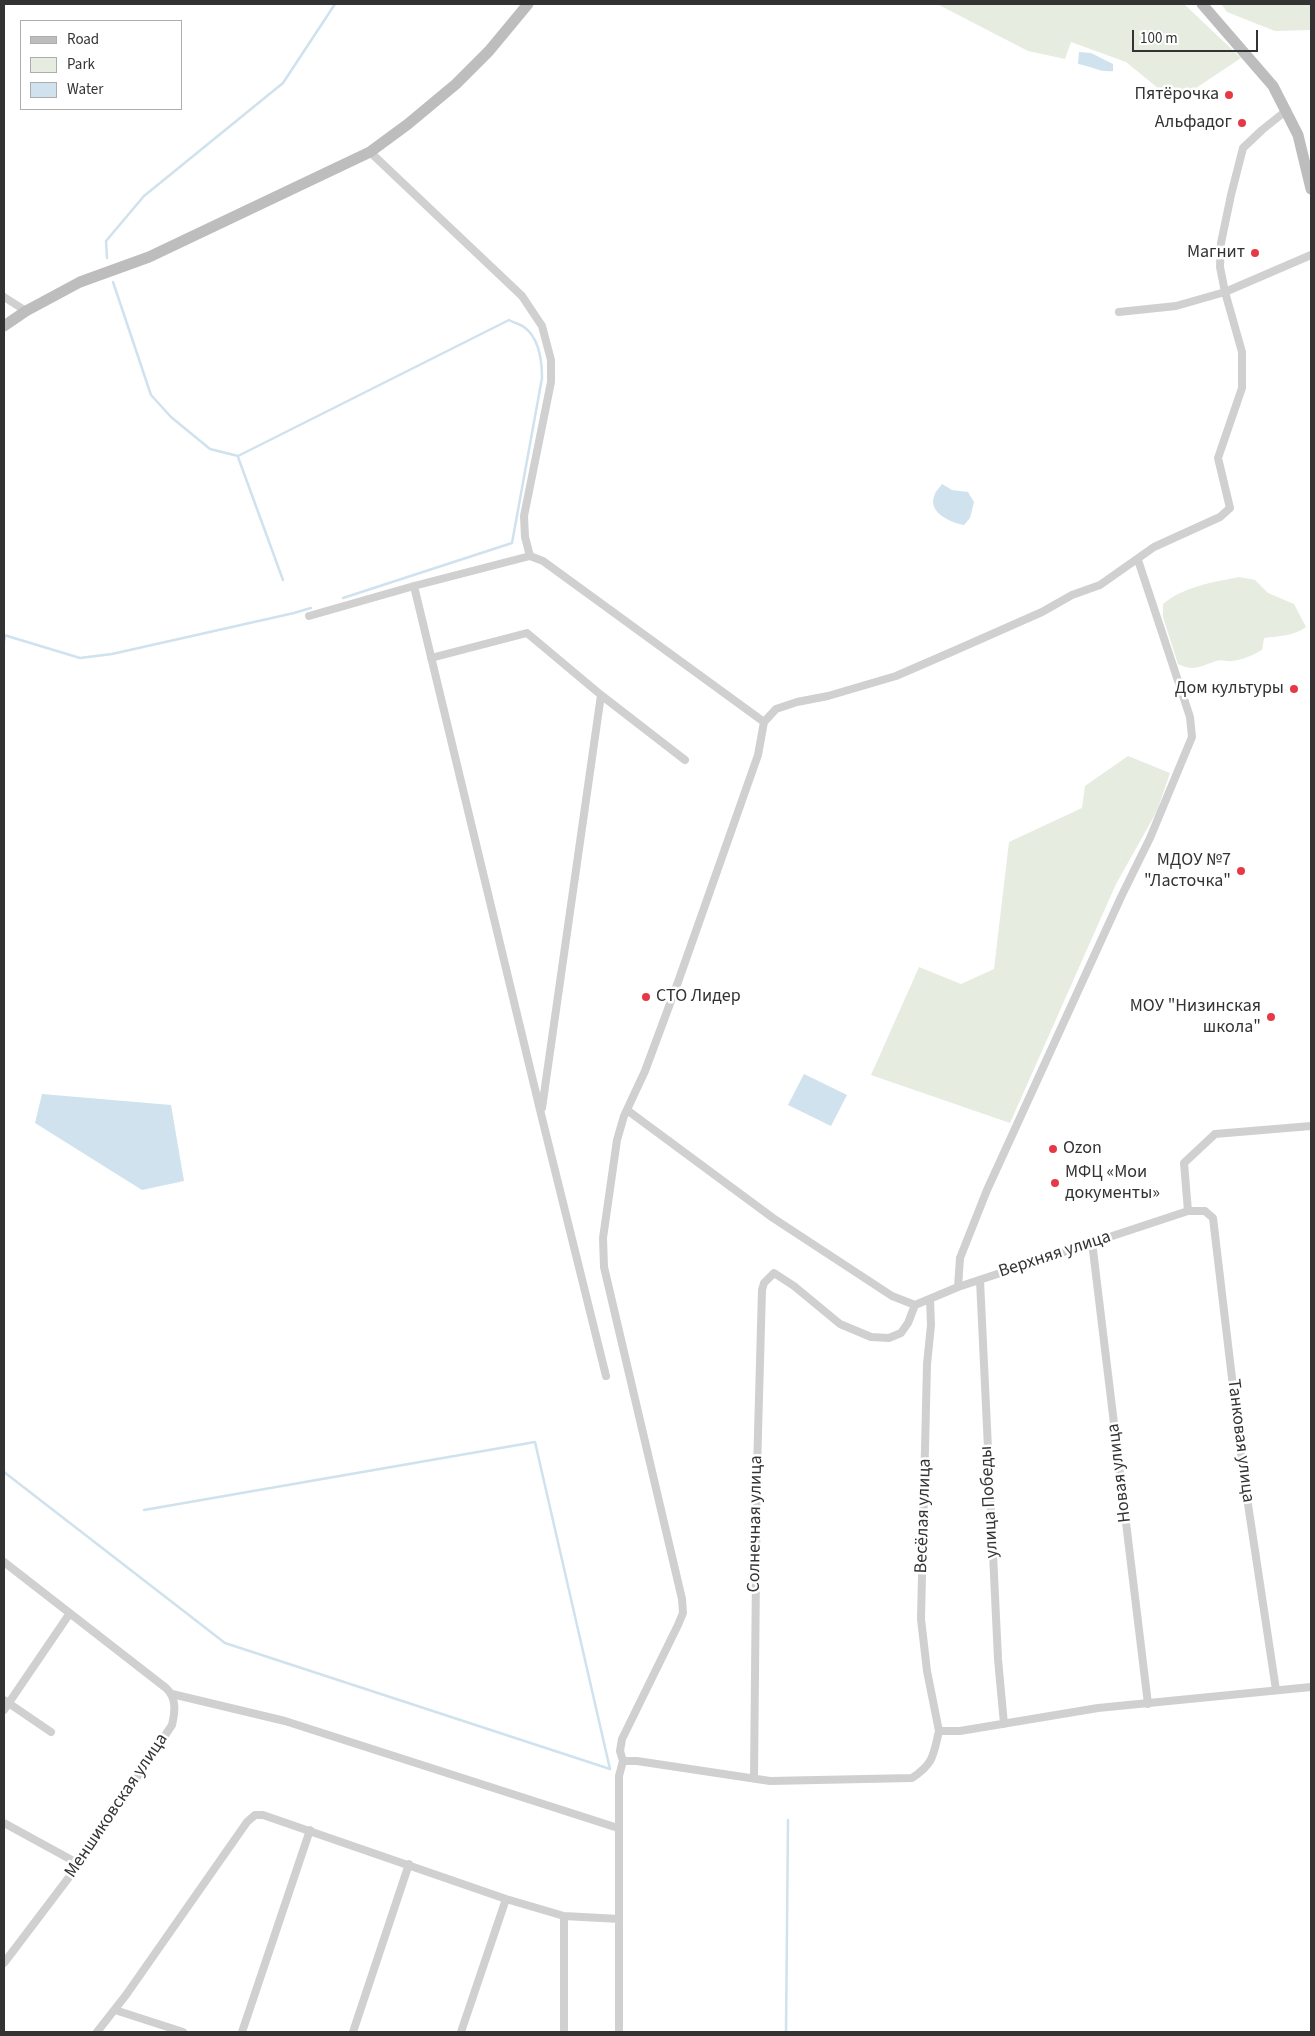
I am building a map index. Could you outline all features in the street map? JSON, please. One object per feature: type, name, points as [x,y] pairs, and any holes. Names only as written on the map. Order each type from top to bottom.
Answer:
[{"type":"street","points":[[4,326],[26,310],[80,282],[149,257],[370,152],[408,124],[456,84],[489,51],[528,4]]},
{"type":"street","points":[[1202,4],[1273,86],[1287,110],[1298,135],[1311,189]]},
{"type":"street","points":[[619,2032],[618,1828],[619,1776],[624,1762],[620,1751],[622,1738],[683,1613],[604,1267],[603,1238],[617,1140],[627,1110],[646,1071],[678,982],[758,755],[764,722],[776,709],[896,676],[1042,612],[1072,595],[1100,585],[1154,547],[1220,517],[1230,508],[1218,458],[1242,388],[1242,352],[1224,292],[1220,267],[1221,243],[1243,148],[1287,110]]},
{"type":"street","points":[[370,152],[522,296],[542,326],[551,360],[551,382],[524,516],[525,537],[530,556]]},
{"type":"street","points":[[1119,312],[1176,306],[1224,292],[1311,255]]},
{"type":"street","points":[[4,297],[26,310]]},
{"type":"street","points":[[309,616],[530,556],[543,561],[764,722]]},
{"type":"street","points":[[958,1287],[960,1258],[987,1190],[1042,1067],[1150,838],[1192,737],[1190,717],[1138,560]]},
{"type":"street","points":[[414,586],[606,1376]]},
{"type":"street","points":[[431,658],[527,633],[601,695],[685,760]]},
{"type":"street","points":[[541,1114],[601,695]]},
{"type":"street","points":[[627,1110],[773,1218],[892,1296],[915,1305]]},
{"type":"street","points":[[1188,1211],[1184,1163],[1215,1134],[1311,1126]]},
{"type":"street","name":"Верхняя улица","points":[[915,1305],[958,1287],[1188,1211]]},
{"type":"street","name":"Танковая улица","points":[[1188,1211],[1205,1211],[1213,1218],[1243,1471],[1276,1690]]},
{"type":"street","name":"Новая улица","points":[[1092,1242],[1148,1704]]},
{"type":"street","name":"Солнечная улица","points":[[754,1778],[757,1488],[762,1290],[764,1283],[774,1273],[794,1286],[840,1324],[871,1337],[889,1338],[901,1332],[908,1323],[915,1305]]},
{"type":"street","name":"улица Победы","points":[[980,1280],[998,1659],[1004,1724]]},
{"type":"street","name":"Весёлая улица","points":[[930,1299],[931,1325],[927,1364],[921,1619],[927,1671],[939,1731]]},
{"type":"street","points":[[4,1562],[172,1694],[285,1721],[618,1828]]},
{"type":"street","points":[[51,1732],[5,1704],[70,1613]]},
{"type":"street","points":[[624,1762],[636,1760],[770,1781],[912,1778],[927,1768],[939,1731],[960,1731],[1098,1708],[1311,1687]]},
{"type":"street","name":"Меншиковская улица","points":[[4,1963],[79,1864],[172,1725],[175,1712],[172,1694]]},
{"type":"street","points":[[97,2032],[247,1822],[255,1816],[263,1815],[310,1830],[506,1899],[564,1916],[619,1919]]},
{"type":"street","points":[[4,1823],[79,1864]]},
{"type":"street","points":[[242,2032],[310,1830]]},
{"type":"street","points":[[353,2032],[409,1864]]},
{"type":"street","points":[[461,2032],[506,1899]]},
{"type":"street","points":[[564,1916],[564,2032]]},
{"type":"street","points":[[114,2010],[183,2032]]},
{"type":"green space","points":[[937,4],[1184,4],[1241,58],[1175,102],[1126,62],[1071,42],[1065,59],[1028,51]]},
{"type":"green space","points":[[1221,4],[1311,4],[1311,30],[1275,31],[1227,12]]},
{"type":"green space","points":[[1239,577],[1255,580],[1268,593],[1294,604],[1306,627],[1291,634],[1264,638],[1262,650],[1240,660],[1218,660],[1193,668],[1178,664],[1163,617],[1163,604],[1189,589]]},
{"type":"green space","points":[[1128,756],[1170,773],[1157,811],[1116,884],[1010,1123],[871,1075],[919,967],[961,984],[994,969],[1009,842],[1082,808],[1085,786]]},
{"type":"water","points":[[1079,52],[1091,53],[1113,64],[1113,71],[1100,70],[1078,64]]},
{"type":"water","points":[[942,484],[952,490],[968,492],[974,502],[970,518],[964,525],[941,516],[934,506],[935,494]]},
{"type":"water","points":[[804,1074],[847,1095],[831,1126],[788,1105]]},
{"type":"water","points":[[42,1094],[171,1105],[184,1181],[142,1190],[35,1123]]},
{"type":"waterway","points":[[107,258],[106,241],[144,196],[283,83],[335,4]]},
{"type":"waterway","points":[[113,282],[151,395],[171,417],[210,449],[238,456],[509,320],[524,327],[533,337],[539,350],[542,378],[512,543],[343,598]]},
{"type":"waterway","points":[[238,457],[283,580]]},
{"type":"waterway","points":[[4,635],[80,658],[112,654],[311,608]]},
{"type":"waterway","points":[[4,641],[5,636]]},
{"type":"waterway","points":[[4,1472],[225,1643],[610,1769],[535,1442],[144,1510]]},
{"type":"waterway","points":[[786,2032],[788,1820]]},
{"type":"place","name":"Пятёрочка","points":[[1229,95]]},
{"type":"place","name":"Альфадог","points":[[1242,123]]},
{"type":"place","name":"Магнит","points":[[1255,253]]},
{"type":"place","name":"Дом культуры","points":[[1294,689]]},
{"type":"place","name":"МДОУ №7 \"Ласточка\"","points":[[1241,871]]},
{"type":"place","name":"СТО Лидер","points":[[646,997]]},
{"type":"place","name":"МОУ \"Низинская школа\"","points":[[1271,1017]]},
{"type":"place","name":"Ozon","points":[[1053,1149]]},
{"type":"place","name":"МФЦ «Мои документы»","points":[[1055,1183]]}]
